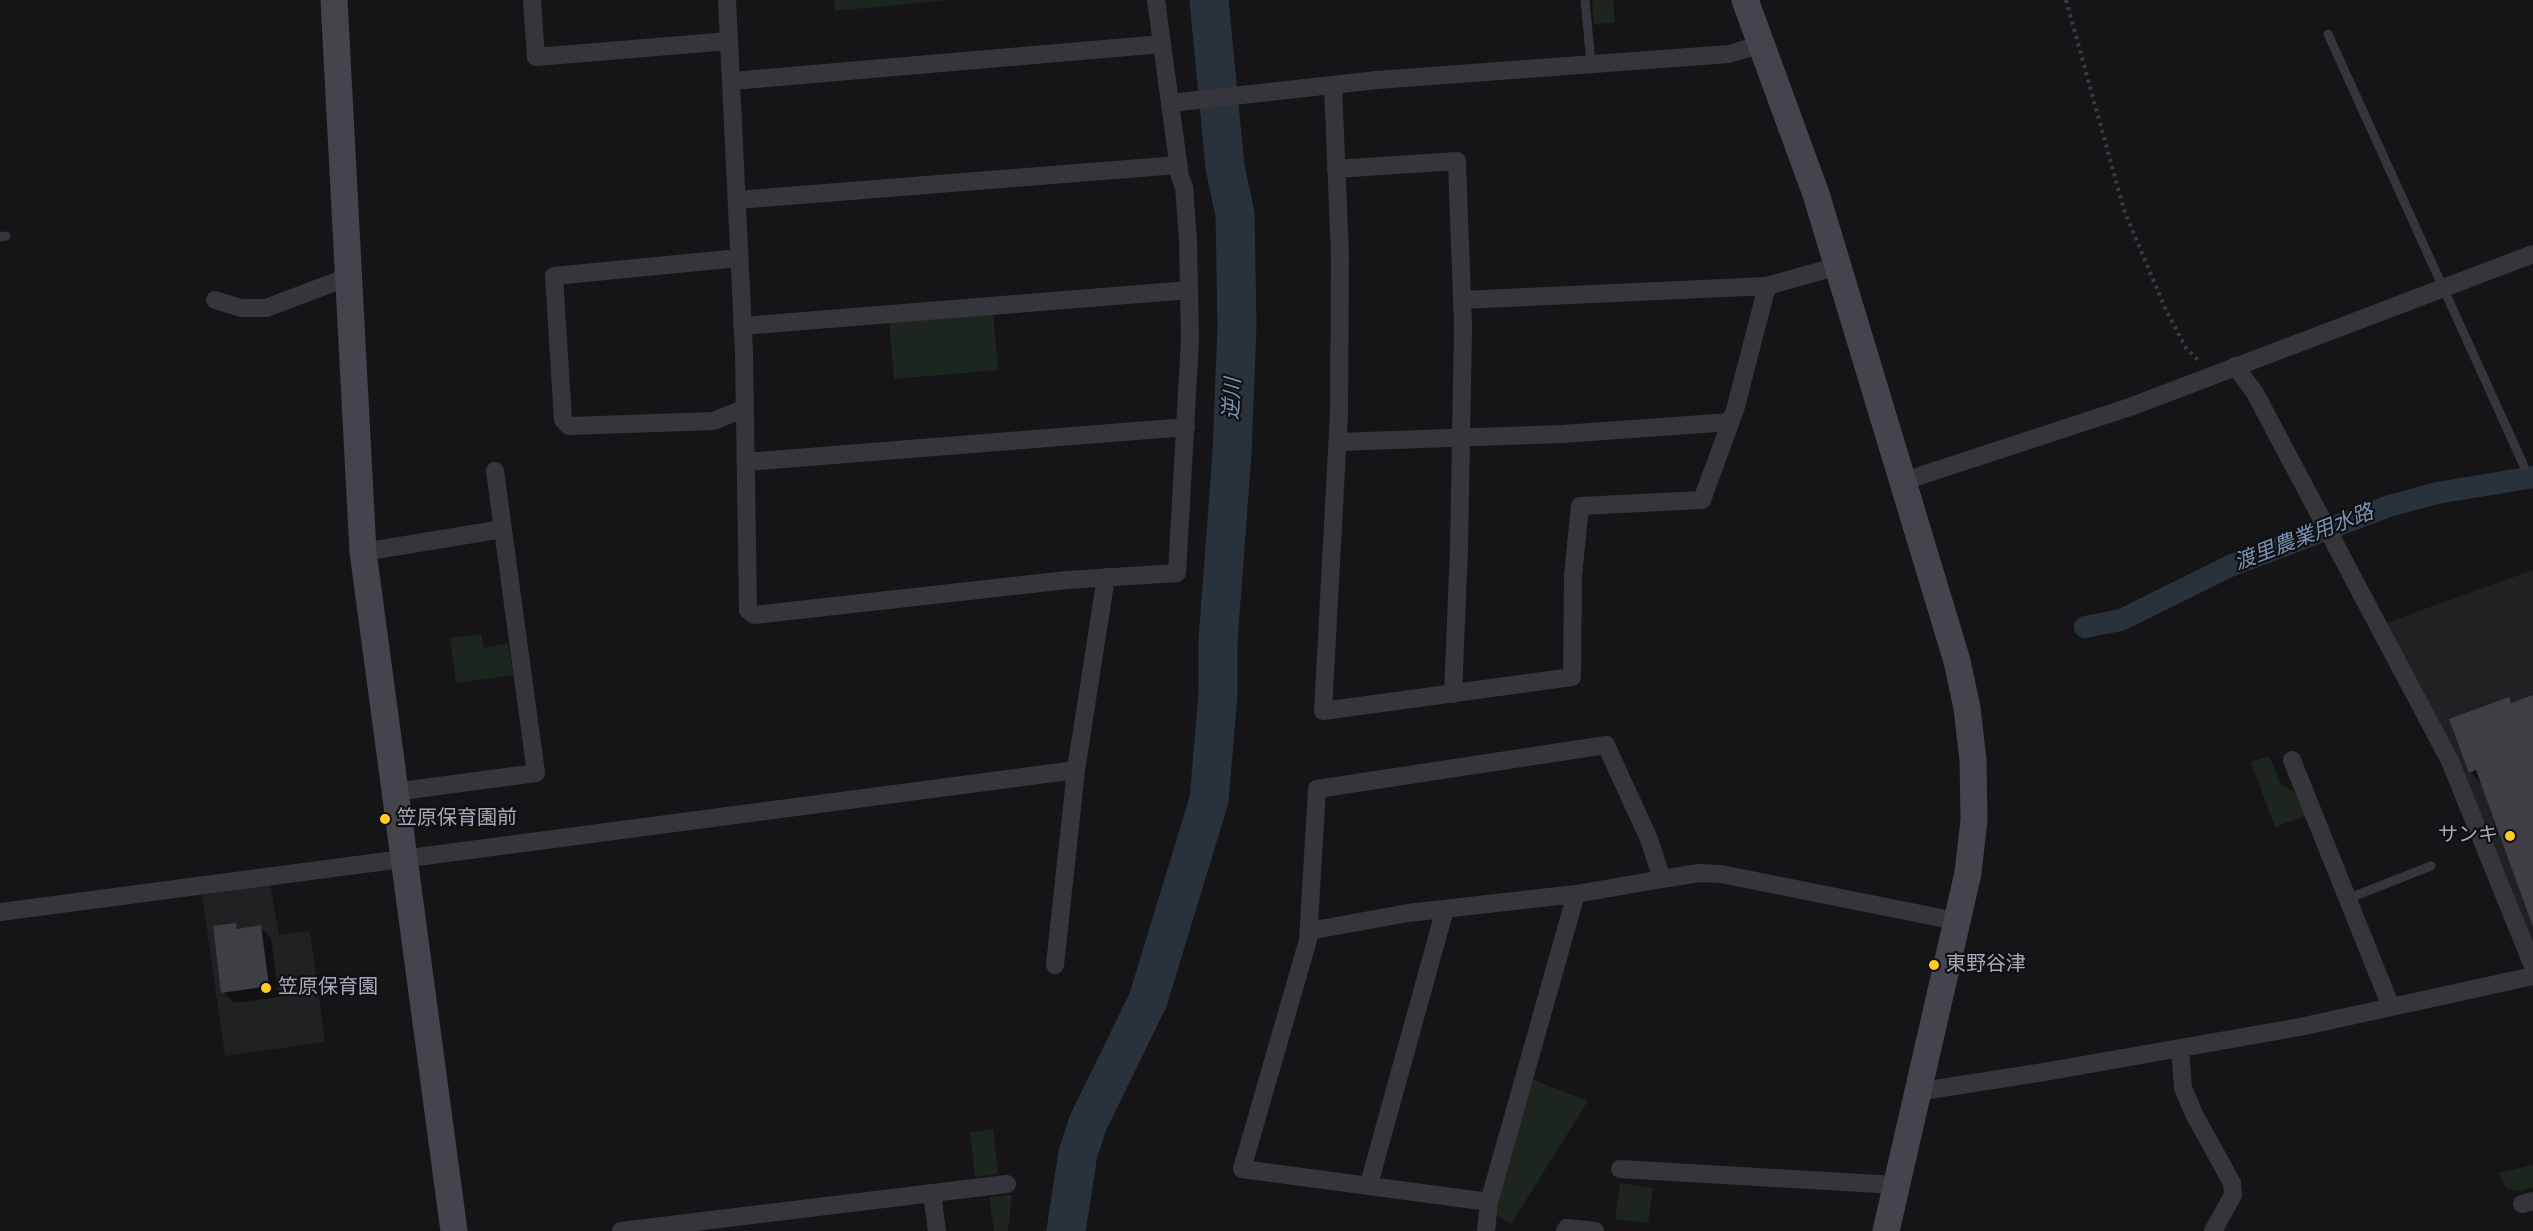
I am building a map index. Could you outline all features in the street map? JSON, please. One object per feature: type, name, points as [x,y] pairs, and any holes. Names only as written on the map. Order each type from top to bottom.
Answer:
[{"type":"street","points":[[334,0],[363,552],[454,1231]]},
{"type":"street","points":[[532,0],[536,57],[729,41]]},
{"type":"street","points":[[727,0],[745,408],[748,610],[754,615],[1106,577],[1177,573],[1186,426],[1189,290],[1184,188],[1178,165],[1156,0]]},
{"type":"street","points":[[1745,0],[1816,194],[1901,482],[1957,661],[1973,760],[1974,820],[1968,873],[1886,1231]]},
{"type":"street","points":[[732,81],[1162,44]]},
{"type":"street","points":[[1170,103],[1590,63],[1729,54],[1762,44]]},
{"type":"street","points":[[1333,86],[1340,256],[1338,441],[1323,711],[1572,677],[1573,576],[1580,506],[1702,500],[1730,422],[1767,286]]},
{"type":"street","points":[[1336,169],[1456,161],[1462,300],[1461,437],[1453,694]]},
{"type":"street","points":[[737,200],[1178,165]]},
{"type":"street","points":[[1901,482],[2130,407],[2533,254]]},
{"type":"street","points":[[739,258],[554,276],[563,420],[569,426],[714,421],[745,408]]},
{"type":"street","points":[[1462,300],[1767,286],[1838,266]]},
{"type":"street","points":[[215,300],[241,308],[266,308],[348,277]]},
{"type":"street","points":[[742,326],[1189,290]]},
{"type":"street","points":[[2235,366],[2255,393],[2450,761],[2533,966]]},
{"type":"street","points":[[1338,441],[1562,434],[1730,422]]},
{"type":"street","points":[[746,462],[1186,426]]},
{"type":"street","points":[[394,792],[536,772],[495,471]]},
{"type":"street","points":[[363,552],[503,529]]},
{"type":"street","points":[[1055,965],[1076,770],[1106,577]]},
{"type":"street","points":[[1489,1202],[1369,1184],[1242,1169],[1309,931],[1317,789],[1606,745],[1648,839],[1662,879]]},
{"type":"street","points":[[2292,760],[2391,1007]]},
{"type":"street","points":[[0,912],[403,861],[1076,770]]},
{"type":"street","points":[[1309,931],[1408,913],[1576,894],[1699,873],[1721,874],[1956,921]]},
{"type":"street","points":[[1486,1231],[1489,1202],[1576,894]]},
{"type":"street","points":[[1369,1184],[1445,909]]},
{"type":"street","points":[[1916,1092],[2300,1027],[2533,976]]},
{"type":"street","points":[[2180,1048],[2183,1088],[2194,1114],[2232,1183],[2233,1195],[2213,1231]]},
{"type":"street","points":[[1620,1169],[1896,1185]]},
{"type":"street","points":[[621,1231],[699,1226],[1007,1184]]},
{"type":"street","points":[[932,1193],[937,1231]]},
{"type":"street","points":[[1565,1231],[1567,1228],[1595,1231]]},
{"type":"lane","points":[[1585,0],[1590,63]]},
{"type":"lane","points":[[2328,34],[2524,466]]},
{"type":"lane","points":[[2347,899],[2431,866]]},
{"type":"path","points":[[2066,0],[2124,210],[2165,308],[2186,348],[2211,375]]},
{"type":"shaded area","points":[[834,0],[947,0],[835,11]]},
{"type":"shaded area","points":[[1592,0],[1613,0],[1615,23],[1594,24]]},
{"type":"shaded area","points":[[993,311],[998,370],[894,379],[889,321]]},
{"type":"shaded area","name":"サンキ","points":[[2533,570],[2533,947],[2386,623]]},
{"type":"shaded area","points":[[481,634],[484,648],[508,643],[513,675],[456,683],[450,638]]},
{"type":"shaded area","points":[[2269,756],[2281,785],[2295,792],[2305,816],[2275,827],[2251,762]]},
{"type":"shaded area","name":"笠原保育園","points":[[270,884],[279,935],[310,931],[325,1042],[225,1056],[202,895]]},
{"type":"shaded area","points":[[1531,1079],[1588,1101],[1511,1224],[1496,1215],[1499,1187]]},
{"type":"shaded area","points":[[993,1129],[998,1174],[975,1177],[970,1133]]},
{"type":"shaded area","points":[[2533,1165],[2533,1187],[2521,1191],[2506,1188],[2499,1173]]},
{"type":"shaded area","points":[[1620,1183],[1653,1188],[1648,1223],[1615,1219]]},
{"type":"shaded area","points":[[1012,1195],[1008,1231],[994,1231],[989,1197]]},
{"type":"building","points":[[2533,695],[2533,927],[2476,770],[2469,773],[2449,719],[2509,697],[2511,703]]},
{"type":"building","points":[[236,923],[237,929],[261,925],[269,986],[221,993],[213,926]]},
{"type":"waterway","name":"逆川","points":[[1066,1231],[1078,1153],[1088,1123],[1148,1000],[1209,800],[1218,695],[1218,641],[1232,453],[1237,326],[1235,214],[1225,167],[1209,0]]},
{"type":"waterway","name":"渡里農業用水路","points":[[2085,627],[2121,620],[2230,566],[2389,506],[2437,493],[2533,477]]},
{"type":"place","name":"笠原保育園前","points":[[385,819]]},
{"type":"place","name":"サンキ","points":[[2510,836]]},
{"type":"place","name":"東野谷津","points":[[1934,965]]},
{"type":"place","name":"笠原保育園","points":[[266,988]]}]
